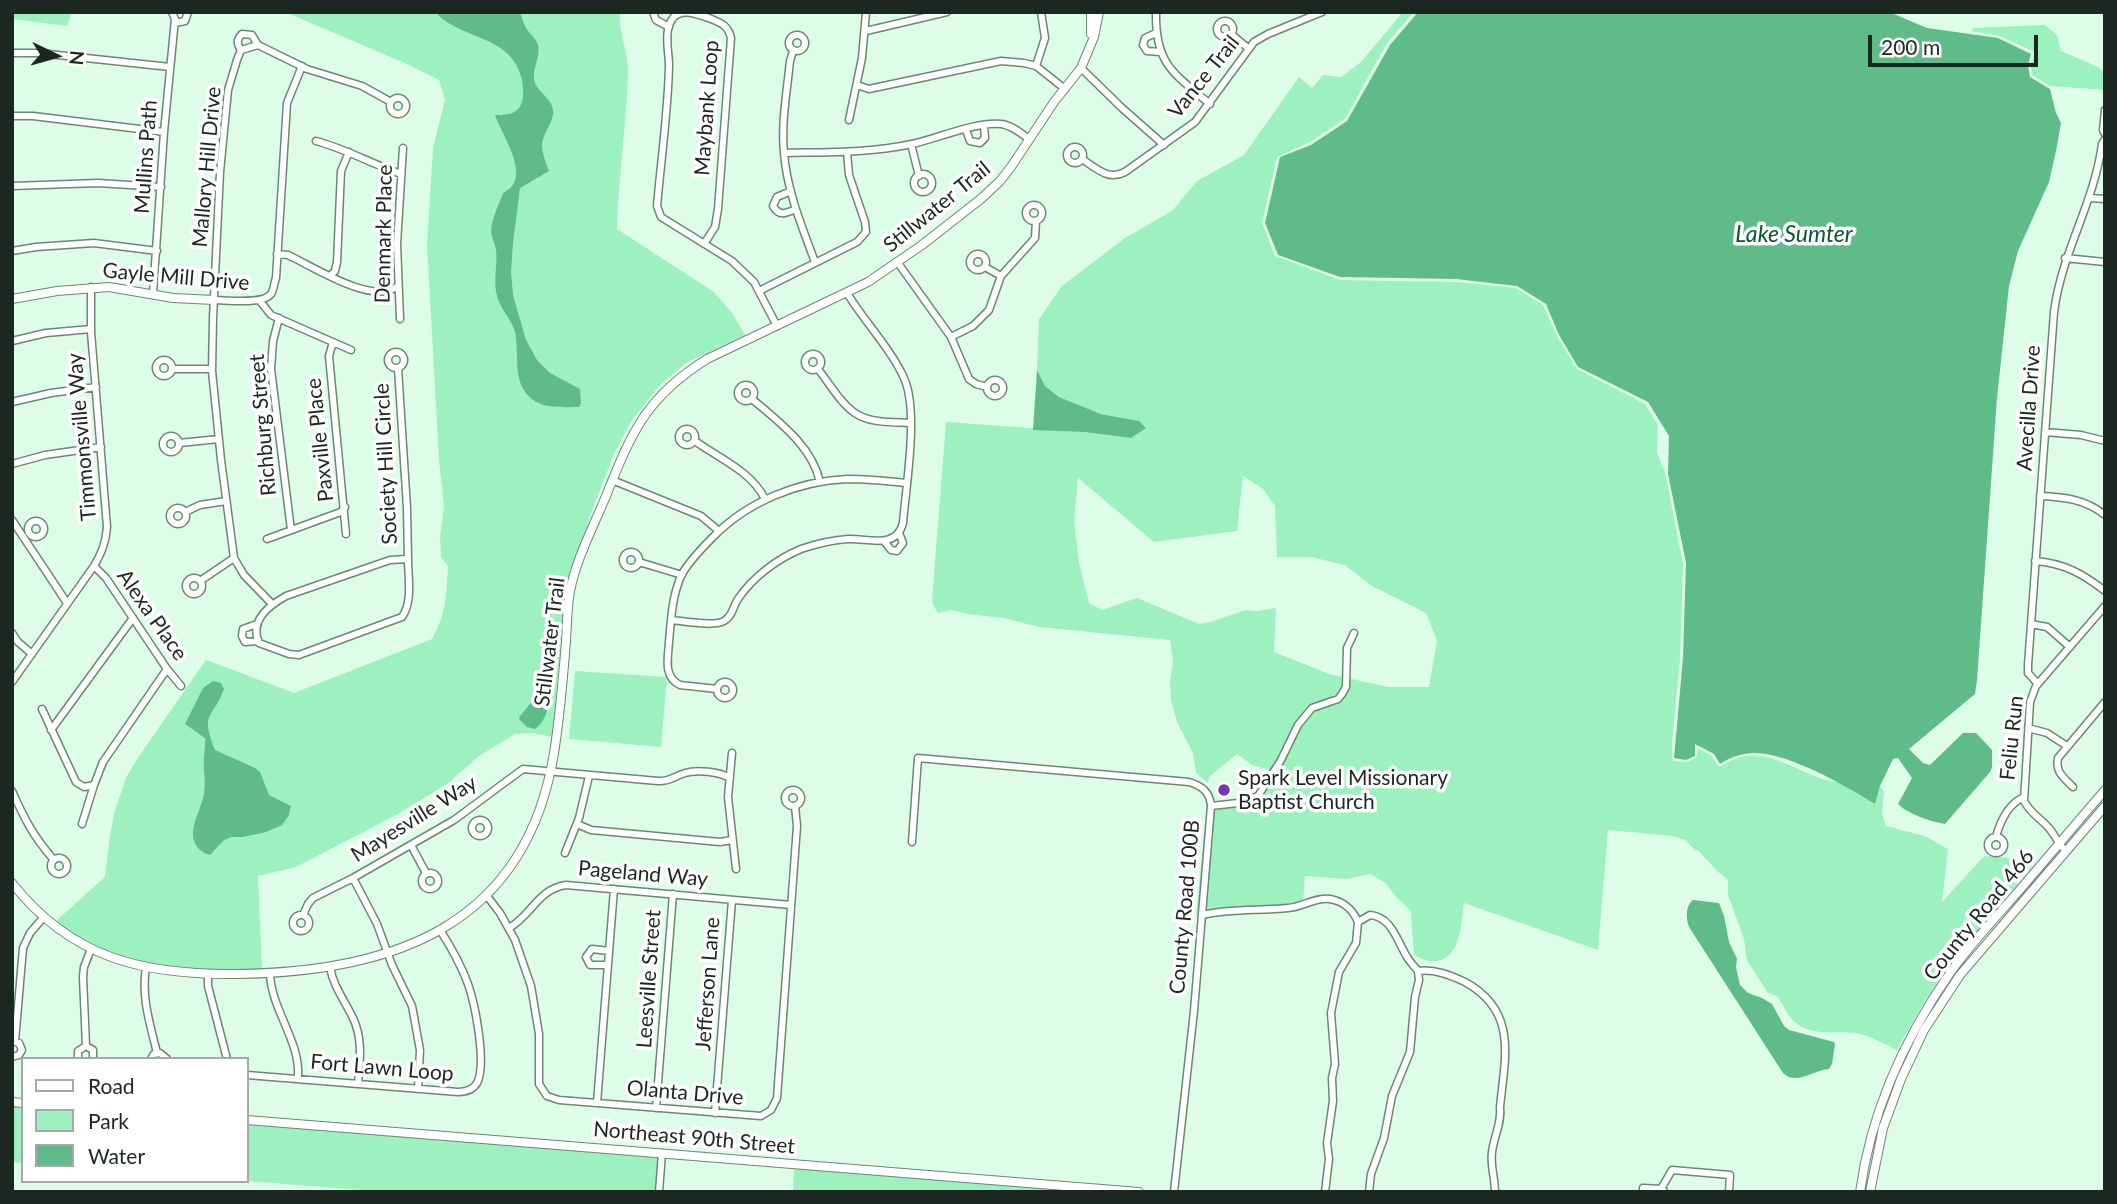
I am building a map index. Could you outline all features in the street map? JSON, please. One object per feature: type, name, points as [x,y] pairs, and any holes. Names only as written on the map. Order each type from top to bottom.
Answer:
[{"type":"street","name":"Mullins Path","points":[[153,294],[164,132],[175,23],[172,12]]},
{"type":"street","points":[[175,23],[185,20],[188,12]]},
{"type":"street","points":[[653,12],[656,20],[669,27]]},
{"type":"street","name":"Maybank Loop","points":[[704,244],[715,227],[718,209],[731,38],[729,28],[722,23],[691,12],[673,14],[667,38],[669,66],[657,206],[662,217],[704,244],[732,261],[754,282],[777,326]]},
{"type":"street","points":[[849,120],[866,31],[866,12]]},
{"type":"street","points":[[866,31],[947,12]]},
{"type":"street","points":[[1035,66],[1045,38],[1041,12]]},
{"type":"street","name":"Stillwater Trail","points":[[1089,49],[1091,12]]},
{"type":"street","name":"Stillwater Trail","points":[[12,883],[43,918],[63,934],[91,949],[114,959],[146,967],[208,974],[270,973],[363,961],[387,954],[440,930],[463,916],[487,896],[510,869],[537,814],[550,772],[559,716],[570,591],[582,553],[612,480],[640,421],[667,388],[707,359],[847,293],[898,262],[982,198],[1000,181],[1054,102],[1081,68],[1099,12]]},
{"type":"street","points":[[1156,12],[1160,52],[1174,73],[1210,104]]},
{"type":"street","points":[[1292,12],[1296,23]]},
{"type":"street","name":"Vance Trail","points":[[1082,159],[1105,174],[1114,176],[1125,172],[1190,127],[1210,104],[1248,48],[1259,38],[1322,12]]},
{"type":"street","points":[[1156,33],[1146,38],[1143,45],[1147,51],[1160,52]]},
{"type":"street","points":[[258,45],[241,50],[237,44],[242,34],[252,35],[258,45],[302,66],[362,86],[391,102]]},
{"type":"street","points":[[1231,34],[1248,48]]},
{"type":"street","name":"Mallory Hill Drive","points":[[241,50],[229,90],[220,172],[212,369],[234,558],[244,575],[272,604]]},
{"type":"street","points":[[793,51],[784,117],[784,153],[796,209],[815,262]]},
{"type":"street","points":[[12,53],[39,53],[170,67]]},
{"type":"street","points":[[857,85],[869,89],[880,88],[1001,61],[1035,66],[1065,89]]},
{"type":"street","name":"Gayle Mill Drive","points":[[12,299],[91,288],[124,289],[173,298],[260,301],[268,298],[276,278],[286,103],[302,66]]},
{"type":"street","points":[[1081,68],[1164,145]]},
{"type":"street","name":"Avecilla Drive","points":[[2038,684],[2028,673],[2054,312],[2066,258],[2096,177],[2105,137],[2105,110]]},
{"type":"street","points":[[12,117],[33,116],[164,132]]},
{"type":"street","points":[[784,153],[847,152],[911,145],[966,130],[1002,124],[1019,131],[1029,139]]},
{"type":"street","points":[[966,130],[970,141],[979,143],[985,138],[984,126]]},
{"type":"street","points":[[316,141],[340,147],[401,174]]},
{"type":"street","points":[[911,145],[919,176]]},
{"type":"street","name":"Denmark Place","points":[[400,319],[397,244],[403,148]]},
{"type":"street","points":[[331,275],[337,262],[341,171],[349,152]]},
{"type":"street","points":[[759,291],[857,242],[866,232],[849,175],[847,152]]},
{"type":"street","points":[[12,186],[98,183],[161,187]]},
{"type":"street","points":[[791,191],[777,197],[773,206],[782,214],[796,209]]},
{"type":"street","points":[[2090,198],[2105,199]]},
{"type":"street","points":[[951,337],[973,326],[989,310],[1001,276],[1035,238],[1036,221]]},
{"type":"street","points":[[12,251],[94,243],[157,251]]},
{"type":"street","points":[[276,254],[288,255],[363,291],[387,292],[398,286]]},
{"type":"street","points":[[2066,258],[2105,262]]},
{"type":"street","points":[[898,262],[951,337],[970,379],[987,387]]},
{"type":"street","points":[[985,267],[1001,276]]},
{"type":"street","name":"Timmonsville Way","points":[[12,682],[103,551],[107,527],[91,329],[91,288]]},
{"type":"street","points":[[671,620],[713,623],[725,621],[757,577],[801,549],[846,539],[884,541],[899,533],[903,523],[911,400],[904,376],[847,293]]},
{"type":"street","points":[[260,301],[266,311],[351,350]]},
{"type":"street","name":"Richburg Street","points":[[279,318],[273,341],[271,369],[292,530]]},
{"type":"street","points":[[12,341],[46,333],[91,329]]},
{"type":"street","name":"Paxville Place","points":[[333,342],[329,356],[346,534]]},
{"type":"street","name":"Society Hill Circle","points":[[398,368],[408,559],[407,611],[402,617],[299,655],[289,654],[258,641],[245,642],[242,636],[243,629],[257,624],[272,604],[286,596],[390,560],[408,559]]},
{"type":"street","points":[[173,369],[212,369]]},
{"type":"street","points":[[818,369],[848,407],[858,415],[870,419],[911,423]]},
{"type":"street","points":[[12,402],[96,387]]},
{"type":"street","points":[[752,399],[804,447],[814,463],[820,482]]},
{"type":"street","points":[[2045,432],[2077,434],[2105,441]]},
{"type":"street","points":[[179,443],[219,439]]},
{"type":"street","points":[[695,441],[746,475],[765,499]]},
{"type":"street","points":[[12,464],[45,455],[101,447]]},
{"type":"street","points":[[717,689],[685,686],[675,682],[668,666],[673,602],[682,575],[694,558],[719,531],[740,515],[765,499],[789,490],[820,482],[861,479],[906,483]]},
{"type":"street","points":[[612,480],[701,516],[719,531]]},
{"type":"street","points":[[2040,496],[2076,499],[2105,515]]},
{"type":"street","points":[[185,512],[200,505],[226,501]]},
{"type":"street","points":[[267,539],[343,511],[345,507]]},
{"type":"street","points":[[12,520],[27,535],[56,588],[68,603]]},
{"type":"street","points":[[884,541],[891,550],[897,551],[903,543],[899,533]]},
{"type":"street","points":[[200,581],[234,558]]},
{"type":"street","points":[[2035,561],[2072,569],[2105,592]]},
{"type":"street","points":[[639,562],[682,575]]},
{"type":"street","name":"Alexa Place","points":[[94,566],[106,578],[181,686]]},
{"type":"street","name":"Feliu Run","points":[[2062,848],[2052,831],[2030,812],[2024,797],[2030,700],[2038,684],[2105,606]]},
{"type":"street","points":[[51,730],[133,618]]},
{"type":"street","points":[[257,624],[258,641]]},
{"type":"street","points":[[2031,624],[2048,628],[2070,647]]},
{"type":"street","points":[[1211,806],[1238,803],[1258,796],[1281,760],[1298,725],[1312,708],[1338,699],[1346,687],[1345,663],[1353,632]]},
{"type":"street","points":[[12,633],[32,654]]},
{"type":"street","points":[[82,824],[103,762],[167,669]]},
{"type":"street","points":[[2074,787],[2062,777],[2058,758],[2105,702]]},
{"type":"street","points":[[42,709],[76,782],[84,788],[94,785]]},
{"type":"street","points":[[2028,728],[2047,733],[2067,746]]},
{"type":"street","points":[[732,753],[729,806],[736,869]]},
{"type":"street","name":"County Road 100B","points":[[912,842],[918,758],[1189,782],[1201,787],[1211,797],[1174,1192]]},
{"type":"street","name":"Mayesville Way","points":[[303,915],[313,898],[353,878],[468,810],[519,771],[529,769],[664,782],[686,772],[696,771],[722,774],[730,778]]},
{"type":"street","points":[[565,853],[584,802],[589,776]]},
{"type":"street","name":"County Road 466","points":[[1870,1192],[1883,1128],[1901,1079],[1924,1030],[1960,975],[2105,790]]},
{"type":"street","points":[[12,791],[36,841],[54,860]]},
{"type":"street","points":[[1996,837],[2008,809],[2024,797]]},
{"type":"street","name":"Olanta Drive","points":[[487,896],[509,928],[527,970],[539,1034],[539,1079],[541,1089],[550,1098],[761,1116],[771,1110],[776,1102],[797,826],[795,806]]},
{"type":"street","name":"County Road 466","points":[[1860,1192],[1878,1109],[1916,1026],[1951,971],[2062,848],[2105,806]]},
{"type":"street","points":[[468,810],[476,821]]},
{"type":"street","points":[[577,824],[591,830],[720,842],[732,840]]},
{"type":"street","points":[[411,845],[426,873]]},
{"type":"street","points":[[353,878],[377,923],[387,954],[409,997],[416,1020],[420,1050],[418,1089]]},
{"type":"street","name":"Pageland Way","points":[[509,928],[524,916],[541,896],[566,885],[791,905]]},
{"type":"street","points":[[597,1103],[614,889]]},
{"type":"street","name":"Leesville Street","points":[[656,1108],[673,894]]},
{"type":"street","points":[[1202,915],[1290,908],[1312,901],[1331,899],[1352,910],[1358,922],[1356,943],[1339,972],[1331,1013],[1335,1064],[1325,1192]]},
{"type":"street","name":"Jefferson Lane","points":[[715,1113],[732,900]]},
{"type":"street","points":[[1358,922],[1374,915],[1385,921],[1407,959],[1418,971],[1419,980],[1410,1052],[1392,1096],[1384,1138],[1371,1174],[1369,1192]]},
{"type":"street","points":[[12,1058],[17,1057],[22,1050],[21,1045],[13,1041],[23,948],[30,933],[43,918]]},
{"type":"street","name":"Fort Lawn Loop","points":[[248,1075],[463,1092],[474,1086],[479,1074],[479,1031],[472,999],[460,965],[440,930]]},
{"type":"street","points":[[86,1046],[83,976],[91,949]]},
{"type":"street","points":[[608,965],[590,965],[586,957],[592,949],[609,951]]},
{"type":"street","points":[[146,967],[145,1005],[157,1053]]},
{"type":"street","points":[[330,967],[334,982],[359,1036],[358,1084]]},
{"type":"street","points":[[1418,971],[1448,975],[1478,989],[1490,1002],[1502,1023],[1506,1047],[1501,1118],[1492,1150],[1495,1192]]},
{"type":"street","points":[[270,973],[272,989],[299,1060],[298,1078]]},
{"type":"street","points":[[208,974],[208,986],[226,1057]]},
{"type":"street","points":[[78,1057],[78,1051],[86,1046]]},
{"type":"street","points":[[86,1046],[93,1050],[93,1057]]},
{"type":"street","points":[[153,1057],[157,1053]]},
{"type":"street","points":[[157,1053],[162,1053],[165,1057]]},
{"type":"street","name":"Northeast 90th Street","points":[[248,1120],[1139,1192]]},
{"type":"street","points":[[659,1192],[662,1153]]},
{"type":"street","points":[[1643,1190],[1663,1190],[1672,1170],[1730,1175],[1729,1192]]},
{"type":"green space","points":[[12,12],[72,12],[67,26],[12,19]]},
{"type":"green space","points":[[285,12],[620,12],[628,71],[617,229],[714,292],[732,313],[745,335],[686,363],[660,385],[632,420],[614,454],[590,516],[564,608],[552,737],[533,733],[515,734],[479,756],[447,784],[396,815],[296,867],[258,876],[262,969],[206,969],[154,964],[105,949],[56,921],[105,877],[115,810],[126,778],[206,660],[294,693],[432,639],[441,620],[446,595],[448,566],[441,557],[440,538],[444,506],[427,245],[433,148],[445,100],[439,80]]},
{"type":"green space","points":[[1403,12],[1414,12],[1387,43],[1345,119],[1310,142],[1277,157],[1262,223],[1275,256],[1340,280],[1456,282],[1516,288],[1543,305],[1557,336],[1577,369],[1645,404],[1658,425],[1657,453],[1665,472],[1683,564],[1680,659],[1672,743],[1674,761],[1687,762],[1696,758],[1698,748],[1712,756],[1717,765],[1721,766],[1735,759],[1762,756],[1825,780],[1841,783],[1875,803],[1880,786],[1884,792],[1882,813],[1886,826],[1925,836],[1948,849],[1942,902],[1984,856],[2037,860],[1945,971],[1897,1050],[1862,1034],[1810,1030],[1793,1020],[1777,996],[1768,993],[1747,960],[1744,939],[1728,895],[1728,880],[1697,849],[1696,851],[1685,840],[1673,836],[1608,830],[1598,950],[1464,903],[1454,950],[1440,960],[1426,960],[1414,955],[1411,911],[1386,883],[1370,874],[1347,879],[1305,876],[1303,902],[1196,915],[1207,806],[1258,800],[1278,778],[1270,770],[1252,765],[1237,754],[1209,777],[1208,783],[1196,773],[1193,753],[1177,722],[1171,700],[1173,662],[1170,640],[1039,627],[951,610],[938,613],[933,605],[946,422],[1131,438],[1139,421],[1101,414],[1059,397],[1045,386],[1037,370],[1039,319],[1062,286],[1125,238],[1172,211],[1197,181],[1244,155],[1299,77],[1312,88],[1323,75],[1341,77],[1361,62]],"holes":[[[1243,476],[1263,489],[1275,506],[1277,557],[1311,557],[1345,565],[1372,586],[1426,613],[1437,640],[1429,687],[1388,687],[1329,674],[1274,652],[1276,608],[1246,610],[1199,624],[1137,598],[1102,610],[1089,603],[1079,562],[1074,521],[1078,478],[1154,542],[1237,531]]]},
{"type":"green space","points":[[2045,25],[2057,35],[2061,51],[2098,67],[2105,73],[2105,90],[2050,86],[2032,75],[2033,51],[1999,36],[1972,31],[1973,28]]},
{"type":"green space","points":[[575,671],[667,677],[661,747],[569,739]]},
{"type":"green space","points":[[12,1105],[21,1105],[21,1163],[12,1162]]},
{"type":"green space","points":[[248,1123],[662,1156],[659,1192],[384,1192],[248,1181]]},
{"type":"green space","points":[[794,1166],[1105,1192],[793,1192]]},
{"type":"water","points":[[435,12],[520,12],[526,28],[538,45],[535,83],[553,109],[542,145],[549,171],[520,188],[511,272],[513,295],[526,340],[537,360],[550,373],[580,389],[579,407],[542,404],[525,392],[519,377],[515,332],[496,293],[496,250],[492,225],[503,193],[512,186],[516,178],[516,168],[495,115],[518,110],[523,97],[522,80],[508,54],[446,21]]},
{"type":"water","name":"Lake Sumter","points":[[1418,12],[1889,12],[1927,28],[1998,38],[2031,54],[2028,65],[2030,77],[2050,89],[2061,123],[2049,182],[2018,251],[2009,286],[1997,398],[1975,694],[1909,749],[1923,763],[1930,765],[1963,733],[1976,733],[1992,750],[1990,772],[1945,824],[1914,814],[1898,804],[1912,778],[1898,758],[1893,759],[1875,804],[1817,772],[1769,754],[1746,754],[1732,757],[1720,764],[1714,754],[1695,744],[1695,756],[1686,760],[1674,758],[1683,658],[1686,563],[1668,474],[1669,436],[1648,402],[1578,367],[1559,335],[1546,304],[1517,286],[1456,279],[1340,277],[1278,255],[1265,223],[1280,157],[1311,145],[1347,121],[1390,45]]},
{"type":"water","points":[[1037,370],[1045,386],[1059,397],[1101,414],[1139,421],[1146,428],[1131,438],[1084,432],[1033,430]]},
{"type":"water","points":[[213,681],[221,683],[224,689],[208,722],[215,750],[255,768],[260,772],[269,795],[291,806],[282,825],[266,832],[224,840],[210,855],[198,848],[193,836],[204,793],[205,738],[185,724],[203,688]]},
{"type":"water","points":[[543,683],[547,685],[548,691],[546,715],[535,729],[527,727],[519,719],[520,716],[530,704],[538,686]]},
{"type":"water","points":[[1693,900],[1719,903],[1729,942],[1737,959],[1740,985],[1748,993],[1772,1004],[1789,1030],[1834,1042],[1829,1069],[1799,1078],[1788,1077],[1783,1073],[1689,927],[1687,913]]},
{"type":"place","name":"Spark Level Missionary Baptist Church","points":[[1224,790]]}]
